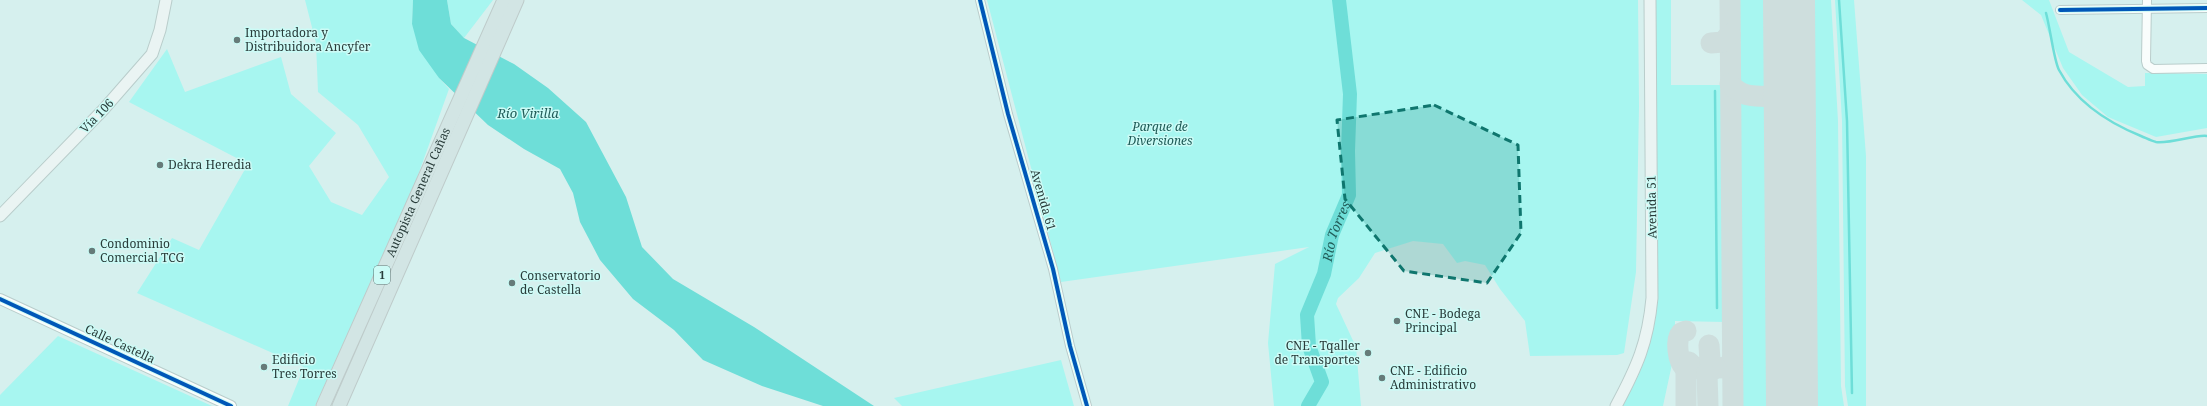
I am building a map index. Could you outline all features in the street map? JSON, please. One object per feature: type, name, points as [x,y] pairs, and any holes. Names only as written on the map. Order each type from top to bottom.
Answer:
[{"type":"highway","name":"Autopista General Cañas","points":[[339,406],[504,0]]},
{"type":"highway","name":"Autopista General Cañas","points":[[323,406],[445,147],[517,0]]},
{"type":"main road","name":"Vía 106","points":[[0,216],[123,89],[152,54],[160,30],[166,0]]},
{"type":"main road","name":"Avenida 51","points":[[1616,406],[1633,374],[1647,336],[1652,298],[1650,0]]},
{"type":"street","name":"Avenida 61","points":[[980,0],[1008,114],[1053,269],[1070,346],[1087,406]]},
{"type":"street","points":[[2147,0],[2147,65],[2153,69],[2207,68]]},
{"type":"street","points":[[2060,10],[2207,8]]},
{"type":"street","name":"Calle Castella","points":[[0,299],[231,406]]},
{"type":"highlighted area","points":[[1434,105],[1518,145],[1521,233],[1487,283],[1404,271],[1345,199],[1337,120]]},
{"type":"green space","points":[[305,0],[413,0],[412,24],[439,78],[449,89],[413,189],[315,406],[288,406],[304,367],[137,293],[172,238],[199,250],[248,164],[129,102],[167,49],[185,92],[281,57],[291,94],[336,133],[309,166],[331,202],[362,215],[389,177],[358,125],[318,92],[316,43]]},
{"type":"green space","points":[[447,0],[493,0],[464,38],[451,24]]},
{"type":"green space","name":"Parque de Diversiones","points":[[987,0],[1638,0],[1639,106],[1636,272],[1624,353],[1617,355],[1530,356],[1525,321],[1500,289],[1485,265],[1465,261],[1457,263],[1443,244],[1413,241],[1375,253],[1359,278],[1338,298],[1336,304],[1356,347],[1361,406],[1274,406],[1268,343],[1275,264],[1309,247],[1061,282]]},
{"type":"green space","points":[[1656,0],[1671,0],[1671,85],[1723,85],[1726,322],[1675,321],[1675,350],[1663,406],[1622,406],[1646,356],[1654,318],[1657,251]]},
{"type":"green space","points":[[1736,0],[1773,0],[1774,82],[1772,88],[1768,90],[1745,89],[1737,82]]},
{"type":"green space","points":[[1806,0],[1831,0],[1838,121],[1841,386],[1844,406],[1809,406]]},
{"type":"green space","points":[[1835,0],[1854,0],[1866,156],[1866,406],[1848,406],[1845,386],[1842,121]]},
{"type":"green space","points":[[2022,0],[2049,0],[2069,52],[2128,87],[2145,86],[2145,73],[2207,74],[2207,128],[2156,137],[2108,117],[2082,95],[2063,68],[2041,15]]},
{"type":"green space","points":[[1749,102],[1771,105],[1773,111],[1776,406],[1740,406],[1737,110],[1741,104]]},
{"type":"green space","points":[[58,336],[212,406],[0,406],[0,395]]},
{"type":"green space","points":[[1061,360],[1074,406],[902,406],[894,398]]},
{"type":"water","name":"Río Virilla","points":[[413,0],[447,0],[451,24],[464,38],[514,64],[548,88],[586,122],[626,197],[642,247],[673,279],[754,327],[874,406],[823,406],[762,386],[703,360],[674,330],[633,299],[600,260],[580,222],[573,193],[560,169],[524,149],[488,125],[439,78],[419,50],[412,24]]},
{"type":"waterway","name":"Río Torres","points":[[1308,406],[1322,382],[1309,346],[1307,315],[1324,274],[1332,235],[1349,195],[1348,151],[1350,94],[1339,0]]},
{"type":"waterway","points":[[1839,0],[1847,121],[1852,393]]},
{"type":"waterway","points":[[2046,13],[2057,66],[2074,92],[2094,110],[2117,125],[2156,142],[2168,142],[2197,136],[2207,136]]},
{"type":"waterway","points":[[1715,91],[1717,308]]},
{"type":"taxiway","points":[[1730,0],[1733,406]]},
{"type":"taxiway","points":[[1711,43],[1723,42],[1730,34]]},
{"type":"taxiway","points":[[1773,97],[1780,95],[1790,82]]},
{"type":"taxiway","points":[[1730,84],[1747,95],[1777,99],[1784,105],[1790,116]]},
{"type":"taxiway","points":[[1686,331],[1681,333],[1678,340],[1680,360],[1684,367],[1726,368],[1732,361]]},
{"type":"taxiway","points":[[1708,406],[1707,373],[1716,368],[1710,361],[1709,345]]},
{"type":"taxiway","points":[[1686,406],[1686,374],[1694,368],[1689,362]]},
{"type":"runway","points":[[1789,0],[1792,406]]},
{"type":"cycle path","points":[[980,0],[1008,114],[1053,269],[1070,346],[1087,406]]},
{"type":"cycle path","points":[[2060,10],[2207,8]]},
{"type":"cycle path","points":[[0,299],[231,406]]},
{"type":"place","name":"Importadora y Distribuidora Ancyfer","points":[[237,40]]},
{"type":"place","name":"Dekra Heredia","points":[[160,165]]},
{"type":"place","name":"Condominio Comercial TCG","points":[[92,251]]},
{"type":"place","name":"Conservatorio de Castella","points":[[512,283]]},
{"type":"place","name":"CNE - Bodega Principal","points":[[1397,321]]},
{"type":"place","name":"CNE - Tqaller de Transportes","points":[[1368,353]]},
{"type":"place","name":"Edificio Tres Torres","points":[[264,367]]},
{"type":"place","name":"CNE - Edificio Administrativo","points":[[1382,378]]}]
